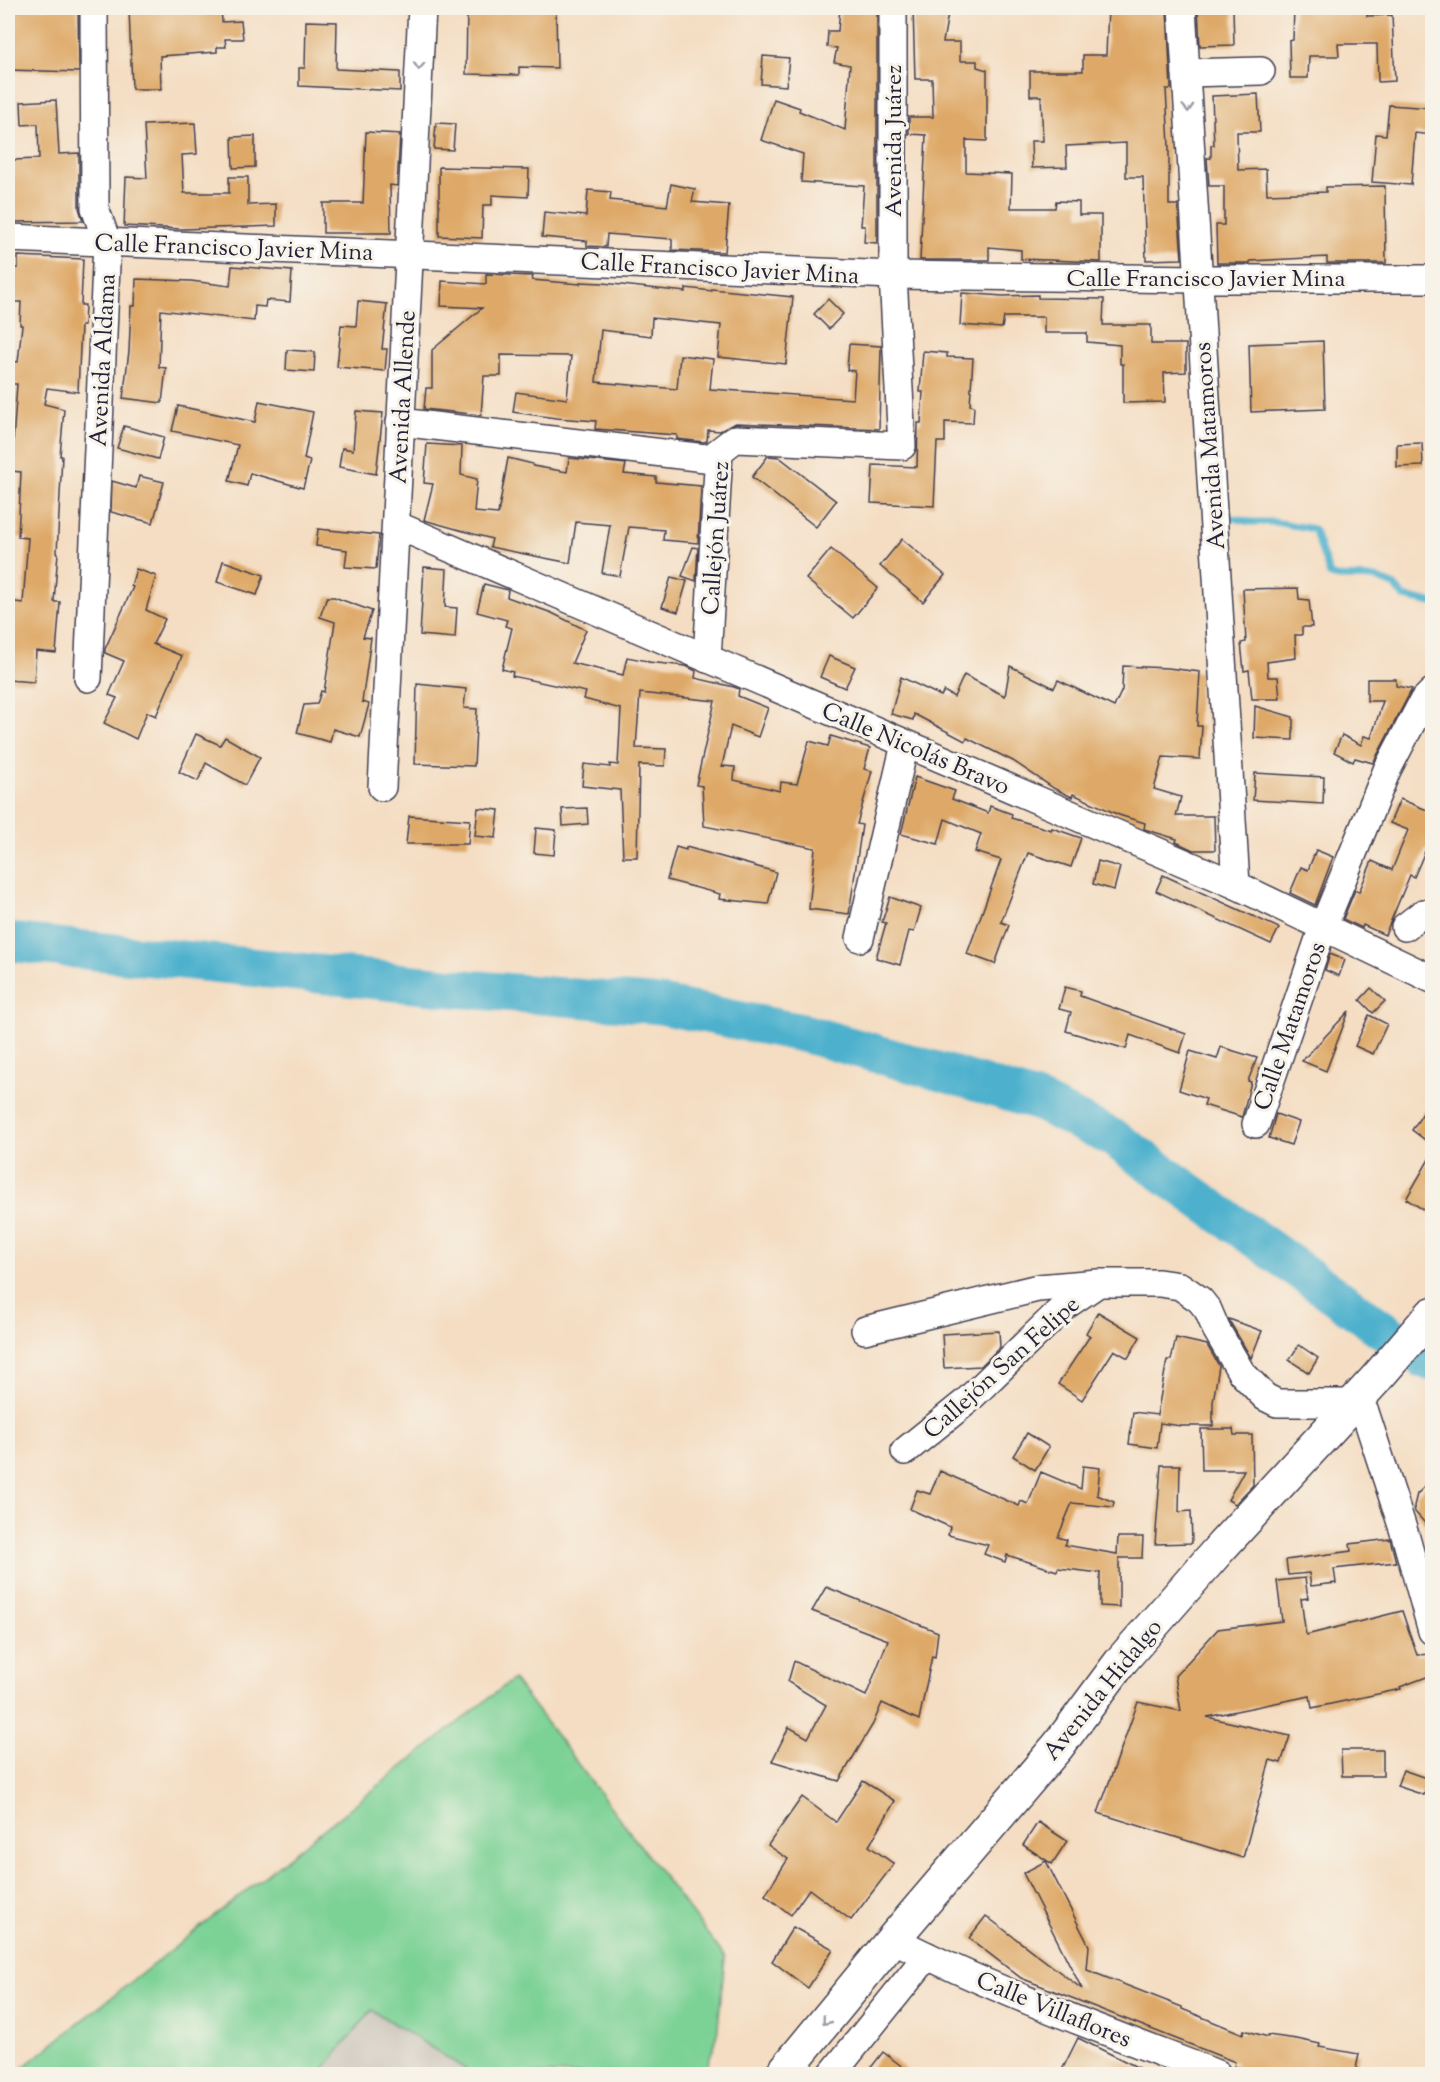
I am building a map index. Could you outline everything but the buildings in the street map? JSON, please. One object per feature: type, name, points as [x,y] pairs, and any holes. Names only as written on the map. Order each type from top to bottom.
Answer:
[{"type":"main road","name":"Avenida Hidalgo","points":[[811,2074],[910,1947],[1130,1683],[1344,1441],[1369,1397],[1432,1314]]},
{"type":"main road","name":"Avenida Hidalgo","points":[[1369,1397],[1432,1335]]},
{"type":"main road","name":"Avenida Hidalgo","points":[[782,2074],[910,1947]]},
{"type":"street","name":"Avenida Aldama","points":[[88,678],[107,242],[95,208],[94,8]]},
{"type":"street","name":"Avenida Allende","points":[[382,787],[422,8]]},
{"type":"street","name":"Avenida Juárez","points":[[893,8],[893,275]]},
{"type":"street","name":"Avenida Matamoros","points":[[1182,8],[1236,885]]},
{"type":"street","points":[[1186,73],[1261,71]]},
{"type":"street","name":"Calle Francisco Javier Mina","points":[[8,238],[893,275],[1432,279]]},
{"type":"street","name":"Callejón Juárez","points":[[707,659],[719,452],[735,439],[902,446],[893,275]]},
{"type":"street","points":[[400,422],[705,458],[719,452]]},
{"type":"street","name":"Calle Nicolás Bravo","points":[[396,525],[1236,885],[1432,979]]},
{"type":"street","name":"Calle Matamoros","points":[[1256,1124],[1323,927],[1388,770],[1423,701],[1432,692]]},
{"type":"street","points":[[860,938],[905,744]]},
{"type":"street","points":[[1406,927],[1423,913],[1432,913]]},
{"type":"street","points":[[865,1330],[1038,1288],[1098,1283],[1159,1283],[1180,1286],[1200,1300],[1208,1310],[1216,1329],[1241,1372],[1265,1397],[1277,1402],[1369,1397],[1432,1631]]},
{"type":"street","name":"Callejón San Felipe","points":[[905,1451],[967,1401],[1066,1305],[1098,1283]]},
{"type":"street","points":[[832,2074],[910,1947]]},
{"type":"street","name":"Calle Villaflores","points":[[910,1947],[1082,2022],[1217,2074]]},
{"type":"shaded area","points":[[372,2010],[473,2074],[320,2074]]},
{"type":"green space","points":[[513,1679],[725,1957],[717,2037],[704,2074],[473,2074],[372,2010],[320,2074],[15,2074]]},
{"type":"waterway","points":[[1233,518],[1314,529],[1330,575],[1376,578],[1395,586],[1404,597],[1432,603]]},
{"type":"waterway","points":[[8,942],[454,988],[661,1005],[807,1034],[962,1078],[1039,1102],[1115,1139],[1424,1359],[1432,1362]]}]
